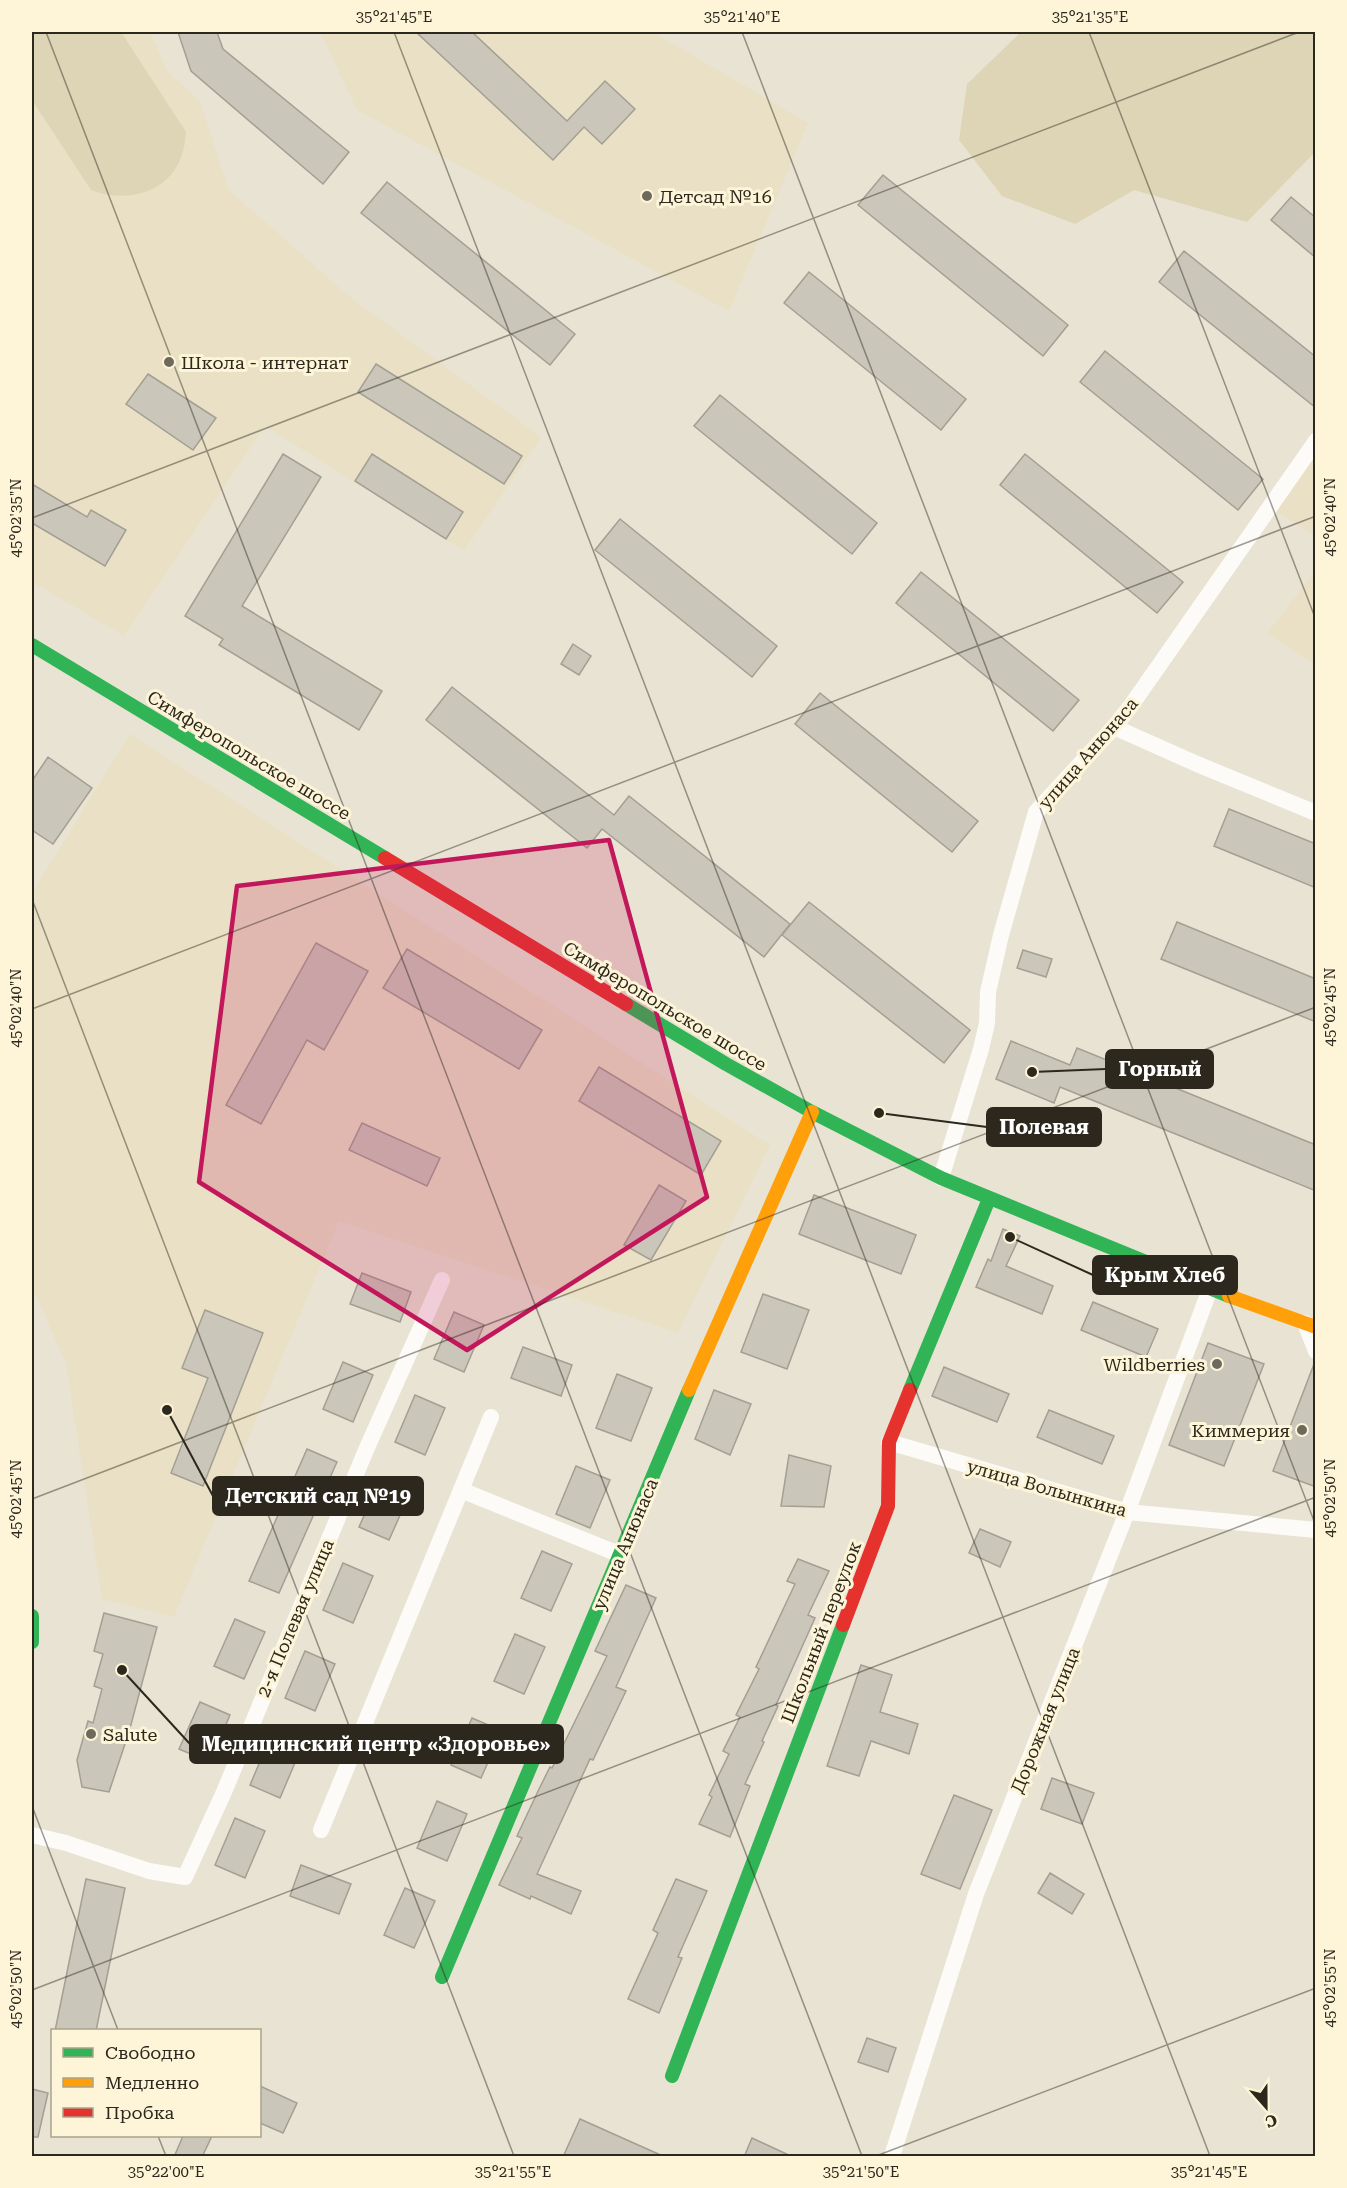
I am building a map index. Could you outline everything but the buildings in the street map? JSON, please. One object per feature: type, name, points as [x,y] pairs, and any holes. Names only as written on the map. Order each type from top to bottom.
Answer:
[{"type":"street","name":"улица Анюнаса","points":[[941,1178],[981,1049],[987,1023],[987,992],[1000,935],[1036,812],[1114,727],[1316,441]]},
{"type":"street","name":"Симферопольское шоссе","points":[[32,645],[716,1058],[812,1112],[941,1178],[989,1199],[1210,1288],[1310,1325]]},
{"type":"street","points":[[1114,727],[1316,813]]},
{"type":"street","name":"улица Анюнаса","points":[[442,1977],[695,1376],[812,1112]]},
{"type":"street","name":"Школьный переулок","points":[[672,2076],[888,1506],[889,1442],[989,1199]]},
{"type":"street","name":"2-я Полевая улица","points":[[32,1835],[66,1842],[149,1871],[185,1877],[224,1792],[366,1450],[442,1280]]},
{"type":"street","name":"Дорожная улица","points":[[892,2157],[976,1894],[1127,1512],[1210,1288]]},
{"type":"street","points":[[1310,1325],[1316,1351]]},
{"type":"street","points":[[321,1830],[491,1417]]},
{"type":"street","name":"улица Волынкина","points":[[889,1442],[1127,1512],[1316,1530]]},
{"type":"street","points":[[461,1490],[621,1555]]},
{"type":"street","points":[[32,1616],[32,1642]]},
{"type":"highlighted area","points":[[609,840],[707,1197],[467,1350],[199,1182],[237,886]]},
{"type":"shaded area","name":"Школа - интернат","points":[[32,32],[150,32],[168,72],[200,101],[229,190],[350,297],[541,437],[464,551],[265,426],[124,636],[32,582]]},
{"type":"shaded area","points":[[32,32],[121,32],[186,132],[183,151],[169,177],[146,192],[133,195],[119,196],[91,190],[32,100]]},
{"type":"shaded area","name":"Детсад №16","points":[[320,32],[653,32],[808,123],[729,311],[357,110]]},
{"type":"shaded area","points":[[1021,32],[1315,32],[1315,152],[1247,222],[1134,190],[1075,224],[1002,196],[959,140],[967,84]]},
{"type":"shaded area","points":[[1315,457],[1315,536],[1274,510]]},
{"type":"shaded area","points":[[1315,572],[1315,665],[1267,633]]},
{"type":"shaded area","points":[[130,734],[770,1145],[678,1333],[339,1221],[174,1617],[102,1599],[66,1363],[32,1287],[32,893]]},
{"type":"traffic: fast","points":[[32,645],[385,858]]},
{"type":"traffic: fast","points":[[626,1004],[812,1112],[941,1178],[1229,1296]]},
{"type":"traffic: fast","points":[[910,1390],[989,1199]]},
{"type":"traffic: fast","points":[[442,1977],[689,1390]]},
{"type":"traffic: fast","points":[[32,1616],[32,1642]]},
{"type":"traffic: fast","points":[[672,2076],[843,1625]]},
{"type":"traffic: slow","points":[[689,1390],[812,1112]]},
{"type":"traffic: slow","points":[[1229,1296],[1316,1327]]},
{"type":"traffic: jam","points":[[385,858],[626,1004]]},
{"type":"traffic: jam","points":[[843,1625],[888,1506],[889,1442],[910,1390]]},
{"type":"place","name":"Детсад №16","points":[[647,196]]},
{"type":"place","name":"Школа - интернат","points":[[169,362]]},
{"type":"place","name":"Горный","points":[[1032,1072]]},
{"type":"place","name":"Полевая","points":[[879,1113]]},
{"type":"place","name":"Крым Хлеб","points":[[1010,1237]]},
{"type":"place","name":"Wildberries","points":[[1217,1364]]},
{"type":"place","name":"Детский сад №19","points":[[167,1410]]},
{"type":"place","name":"Киммерия","points":[[1302,1430]]},
{"type":"place","name":"Медицинский центр «Здоровье»","points":[[122,1670]]},
{"type":"place","name":"Salute","points":[[91,1734]]}]
